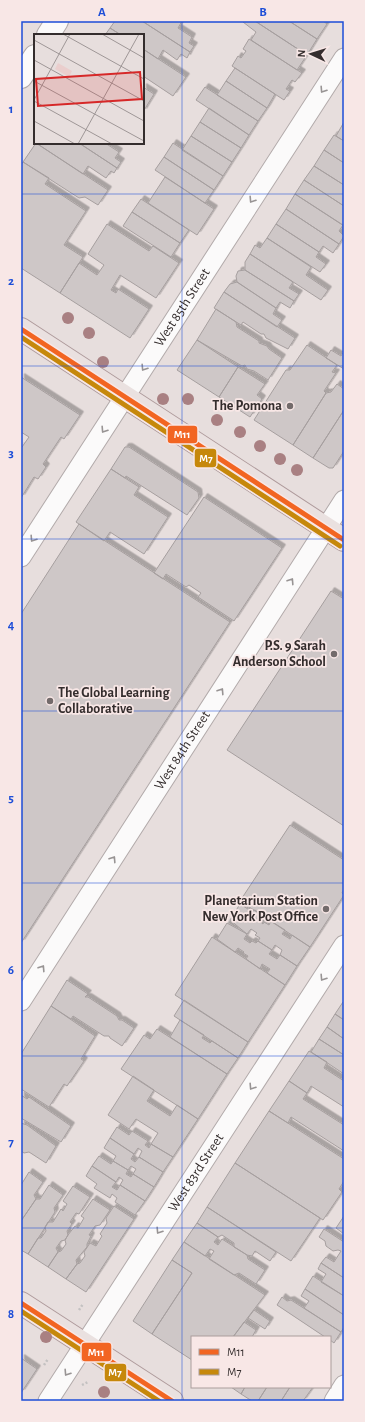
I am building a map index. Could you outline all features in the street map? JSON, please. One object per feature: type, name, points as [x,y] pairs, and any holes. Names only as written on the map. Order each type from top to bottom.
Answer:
[{"type":"main road","points":[[49,34],[57,21]]},
{"type":"main road","points":[[21,77],[34,58]]},
{"type":"main road","points":[[21,329],[344,540]]},
{"type":"main road","points":[[21,1303],[172,1401]]},
{"type":"street","name":"West 85th Street","points":[[21,557],[344,58]]},
{"type":"street","name":"West 84th Street","points":[[21,1001],[344,500]]},
{"type":"street","name":"West 83rd Street","points":[[48,1401],[344,945]]},
{"type":"street","points":[[334,1401],[344,1385]]},
{"type":"path","points":[[79,1310],[83,1304]]},
{"type":"path","points":[[44,1365],[48,1359]]},
{"type":"building","points":[[115,21],[142,21],[190,52],[187,58],[181,54],[177,60],[163,50],[158,59],[144,50],[144,34],[119,34],[110,28]]},
{"type":"building","points":[[142,21],[182,21],[178,28],[192,37],[189,43],[194,46],[190,52]]},
{"type":"building","points":[[255,21],[307,55],[297,70],[251,40],[256,32],[243,22]]},
{"type":"building","points":[[255,21],[289,21],[317,39],[307,55]]},
{"type":"building","points":[[289,21],[323,21],[327,24],[317,39]]},
{"type":"building","points":[[110,28],[119,34],[106,34]]},
{"type":"building","points":[[249,39],[302,73],[295,82],[292,80],[286,89],[290,91],[284,100],[232,66],[238,56],[241,58],[246,51],[243,49]]},
{"type":"building","points":[[144,50],[186,77],[173,96],[144,77]]},
{"type":"building","points":[[235,68],[275,94],[267,108],[226,81]]},
{"type":"building","points":[[226,81],[267,108],[258,121],[217,95]]},
{"type":"building","points":[[205,87],[258,121],[249,135],[196,100]]},
{"type":"building","points":[[144,88],[154,94],[144,110]]},
{"type":"building","points":[[209,108],[249,135],[241,148],[200,122]]},
{"type":"building","points":[[200,122],[241,148],[232,162],[191,136]]},
{"type":"building","points":[[344,122],[344,141],[336,136]]},
{"type":"building","points":[[334,135],[344,141],[344,163],[324,150]]},
{"type":"building","points":[[191,136],[232,162],[223,176],[182,150]]},
{"type":"building","points":[[173,143],[223,176],[214,190],[164,157]]},
{"type":"building","points":[[35,144],[38,144],[108,190],[98,205],[85,197],[79,198],[23,162]]},
{"type":"building","points":[[38,144],[81,144],[117,168],[114,173],[111,171],[106,178],[88,166],[83,174]]},
{"type":"building","points":[[81,144],[107,144],[119,152],[115,158],[121,162],[117,168]]},
{"type":"building","points":[[324,150],[344,163],[344,185],[314,166]]},
{"type":"building","points":[[164,157],[214,190],[205,203],[155,170]]},
{"type":"building","points":[[23,162],[49,178],[45,184],[86,211],[64,245],[83,257],[60,293],[21,268],[21,165]]},
{"type":"building","points":[[314,166],[344,185],[344,206],[304,180]]},
{"type":"building","points":[[165,177],[214,209],[197,235],[148,203]]},
{"type":"building","points":[[304,180],[344,206],[344,226],[295,194]]},
{"type":"building","points":[[295,194],[343,225],[339,231],[344,236],[339,244],[286,209]]},
{"type":"building","points":[[141,199],[189,230],[180,243],[132,212]]},
{"type":"building","points":[[286,209],[339,244],[333,253],[323,246],[319,252],[276,224]]},
{"type":"building","points":[[132,212],[180,243],[171,257],[123,226]]},
{"type":"building","points":[[107,224],[149,251],[153,246],[179,263],[156,298],[120,275],[111,290],[116,293],[118,289],[149,309],[130,338],[60,293],[79,263],[97,275],[104,265],[88,254]]},
{"type":"building","points":[[276,224],[319,252],[316,257],[326,264],[320,272],[267,238]]},
{"type":"building","points":[[267,238],[311,267],[306,275],[328,290],[321,300],[250,254],[255,245],[260,248]]},
{"type":"building","points":[[250,254],[293,282],[289,288],[299,294],[294,301],[245,270],[245,262]]},
{"type":"building","points":[[245,270],[294,301],[290,308],[280,302],[276,308],[237,282],[236,276],[238,271]]},
{"type":"building","points":[[237,282],[276,308],[273,314],[282,320],[277,327],[224,292],[230,284]]},
{"type":"building","points":[[224,292],[295,338],[288,349],[266,338],[264,334],[261,334],[243,322],[241,325],[214,308]]},
{"type":"building","points":[[216,309],[236,322],[237,327],[259,341],[259,343],[267,346],[282,358],[268,380],[254,371],[247,369],[245,365],[242,366],[197,340]]},
{"type":"building","points":[[197,340],[238,367],[219,397],[177,370]]},
{"type":"building","name":"The Pomona","points":[[307,345],[337,365],[332,372],[336,373],[324,391],[326,393],[293,445],[254,420],[286,370],[290,370]]},
{"type":"building","points":[[331,350],[341,356],[344,351],[344,369],[326,358]]},
{"type":"building","points":[[238,367],[265,384],[257,395],[262,399],[250,417],[219,397]]},
{"type":"building","points":[[21,377],[80,415],[64,439],[61,437],[43,464],[46,467],[38,479],[34,477],[21,498],[21,446],[22,447],[29,437],[21,432]]},
{"type":"building","points":[[337,384],[344,389],[344,410],[313,458],[293,445],[326,393],[331,392]]},
{"type":"building","points":[[344,410],[344,451],[333,468],[329,468],[313,458]]},
{"type":"building","points":[[125,447],[129,447],[198,492],[199,498],[187,515],[126,476],[125,478],[111,469]]},
{"type":"building","points":[[111,469],[139,487],[134,495],[168,517],[144,554],[110,532],[104,541],[76,522]]},
{"type":"building","points":[[204,497],[282,548],[234,621],[198,597],[201,593],[189,585],[186,587],[166,574],[163,579],[154,573]]},
{"type":"building","points":[[79,524],[230,622],[21,943],[21,614]]},
{"type":"building","points":[[331,591],[344,599],[344,826],[227,750]]},
{"type":"building","points":[[290,825],[344,860],[344,889],[342,893],[344,895],[310,947],[240,901]]},
{"type":"building","points":[[240,904],[251,911],[255,910],[260,914],[257,919],[263,924],[264,922],[269,925],[271,921],[285,930],[282,934],[290,939],[292,935],[310,947],[297,966],[280,955],[282,950],[275,945],[272,950],[258,941],[260,938],[255,935],[257,933],[251,929],[247,934],[230,920]]},
{"type":"building","points":[[227,923],[247,934],[244,939],[250,943],[252,941],[256,943],[258,941],[272,950],[269,954],[277,959],[280,955],[297,966],[285,985],[267,973],[270,969],[262,964],[260,969],[246,959],[248,956],[243,953],[244,952],[238,948],[235,952],[217,939]]},
{"type":"building","points":[[212,937],[285,985],[248,1042],[175,995]]},
{"type":"building","points":[[67,980],[88,994],[85,997],[88,997],[117,1016],[119,1020],[122,1020],[134,1028],[122,1046],[109,1036],[104,1036],[73,1016],[71,1019],[51,1006]]},
{"type":"building","points":[[184,1000],[248,1042],[238,1058],[174,1016]]},
{"type":"building","points":[[343,1002],[344,1003],[344,1020],[335,1014]]},
{"type":"building","points":[[51,1006],[95,1036],[81,1059],[84,1061],[67,1086],[64,1084],[49,1107],[21,1089],[21,1054]]},
{"type":"building","points":[[335,1014],[344,1020],[344,1039],[327,1027]]},
{"type":"building","points":[[180,1020],[204,1035],[202,1038],[210,1043],[212,1041],[238,1058],[227,1074],[170,1037]]},
{"type":"building","points":[[327,1027],[344,1039],[344,1055],[319,1039]]},
{"type":"building","points":[[157,1029],[227,1074],[198,1119],[121,1069],[144,1035],[150,1039]]},
{"type":"building","points":[[319,1039],[344,1055],[344,1074],[311,1052]]},
{"type":"building","points":[[309,1051],[327,1062],[324,1068],[344,1081],[344,1107],[311,1086],[307,1093],[289,1081]]},
{"type":"building","points":[[133,1076],[154,1090],[147,1101],[170,1116],[177,1105],[198,1119],[173,1157],[151,1144],[158,1133],[136,1119],[129,1129],[108,1115]]},
{"type":"building","points":[[289,1081],[307,1093],[303,1099],[344,1125],[344,1151],[291,1117],[288,1123],[269,1111]]},
{"type":"building","points":[[21,1095],[27,1099],[29,1097],[71,1126],[61,1142],[21,1118]]},
{"type":"building","points":[[269,1111],[344,1159],[344,1181],[339,1189],[342,1192],[323,1220],[235,1163]]},
{"type":"building","points":[[21,1123],[27,1125],[56,1146],[46,1163],[29,1152],[24,1153],[21,1151]]},
{"type":"building","points":[[117,1127],[129,1135],[132,1131],[148,1141],[145,1145],[149,1148],[151,1144],[173,1157],[163,1172],[139,1157],[142,1151],[138,1148],[134,1154],[110,1138]]},
{"type":"building","points":[[110,1138],[134,1154],[131,1159],[135,1162],[139,1157],[163,1172],[154,1187],[133,1174],[136,1169],[131,1166],[128,1170],[113,1161],[116,1156],[104,1148]]},
{"type":"building","points":[[99,1156],[111,1164],[113,1161],[128,1170],[126,1174],[131,1177],[133,1174],[154,1187],[145,1201],[120,1185],[123,1180],[119,1177],[116,1182],[92,1166]]},
{"type":"building","points":[[235,1163],[320,1218],[291,1261],[207,1207]]},
{"type":"building","points":[[92,1166],[116,1182],[112,1187],[117,1190],[120,1185],[145,1201],[135,1215],[115,1202],[117,1198],[112,1194],[110,1198],[94,1188],[97,1184],[86,1176]]},
{"type":"building","points":[[29,1172],[43,1182],[34,1195],[36,1199],[21,1221],[21,1185]]},
{"type":"building","points":[[49,1185],[63,1195],[54,1208],[55,1212],[28,1254],[21,1250],[21,1221],[36,1199],[40,1199]]},
{"type":"building","points":[[73,1186],[90,1197],[79,1214],[76,1213],[70,1222],[72,1224],[67,1231],[68,1235],[56,1248],[58,1252],[48,1267],[28,1254],[38,1238],[41,1238],[46,1231],[45,1227],[48,1222],[53,1222],[61,1209],[63,1211],[67,1204],[63,1201]]},
{"type":"building","points":[[93,1199],[110,1210],[100,1225],[95,1226],[89,1235],[91,1236],[87,1247],[76,1260],[77,1264],[66,1279],[48,1267],[58,1252],[61,1251],[66,1244],[65,1240],[68,1235],[75,1226],[78,1228],[84,1218],[81,1216]]},
{"type":"building","points":[[114,1206],[134,1219],[86,1292],[66,1279],[85,1256],[84,1252],[90,1243],[96,1246],[102,1236],[100,1234],[107,1223],[106,1218]]},
{"type":"building","points":[[207,1207],[276,1252],[270,1261],[255,1251],[252,1256],[247,1255],[234,1247],[234,1243],[222,1235],[218,1237],[197,1223]]},
{"type":"building","points":[[344,1216],[344,1234],[336,1228]]},
{"type":"building","points":[[197,1223],[218,1237],[214,1242],[218,1245],[222,1239],[247,1255],[248,1259],[265,1270],[256,1284],[239,1273],[234,1275],[209,1259],[214,1251],[210,1249],[205,1256],[184,1242]]},
{"type":"building","points":[[324,1229],[344,1242],[344,1278],[321,1263],[326,1257],[334,1262],[341,1251],[333,1251],[326,1246],[325,1241],[319,1237]]},
{"type":"building","points":[[184,1242],[265,1295],[234,1336],[191,1336],[191,1359],[152,1334],[192,1273],[172,1260]]},
{"type":"building","points":[[172,1260],[192,1273],[152,1334],[133,1321]]},
{"type":"building","points":[[321,1263],[344,1278],[344,1296],[321,1282],[326,1274],[318,1269]]},
{"type":"building","points":[[313,1276],[344,1296],[344,1315],[305,1289]]},
{"type":"building","points":[[305,1289],[344,1315],[344,1327],[341,1332],[304,1308],[309,1301],[301,1296]]},
{"type":"building","points":[[282,1297],[287,1301],[291,1300],[341,1332],[334,1343],[331,1341],[331,1336],[324,1336],[277,1305]]},
{"type":"building","points":[[254,1310],[270,1321],[265,1329],[248,1318]]},
{"type":"building","points":[[244,1322],[256,1330],[253,1336],[234,1336]]},
{"type":"building","points":[[21,1358],[37,1369],[21,1393]]},
{"type":"building","points":[[232,1388],[244,1388],[241,1394]]},
{"type":"building","points":[[244,1388],[266,1388],[258,1401],[252,1401],[241,1394]]},
{"type":"building","points":[[266,1388],[289,1388],[281,1401],[258,1401]]},
{"type":"building","points":[[289,1388],[312,1388],[303,1401],[281,1401]]},
{"type":"transit line","name":"M11","points":[[21,329],[344,540]]},
{"type":"transit line","name":"M7","points":[[21,337],[340,546]]},
{"type":"transit line","name":"M11","points":[[21,1303],[172,1401]]},
{"type":"transit line","name":"M7","points":[[21,1311],[159,1401]]},
{"type":"place","name":"The Pomona","points":[[290,406]]},
{"type":"place","name":"P.S. 9 Sarah Anderson School","points":[[334,654]]},
{"type":"place","name":"The Global Learning Collaborative","points":[[50,701]]},
{"type":"place","name":"Planetarium Station New York Post Office","points":[[326,909]]}]
